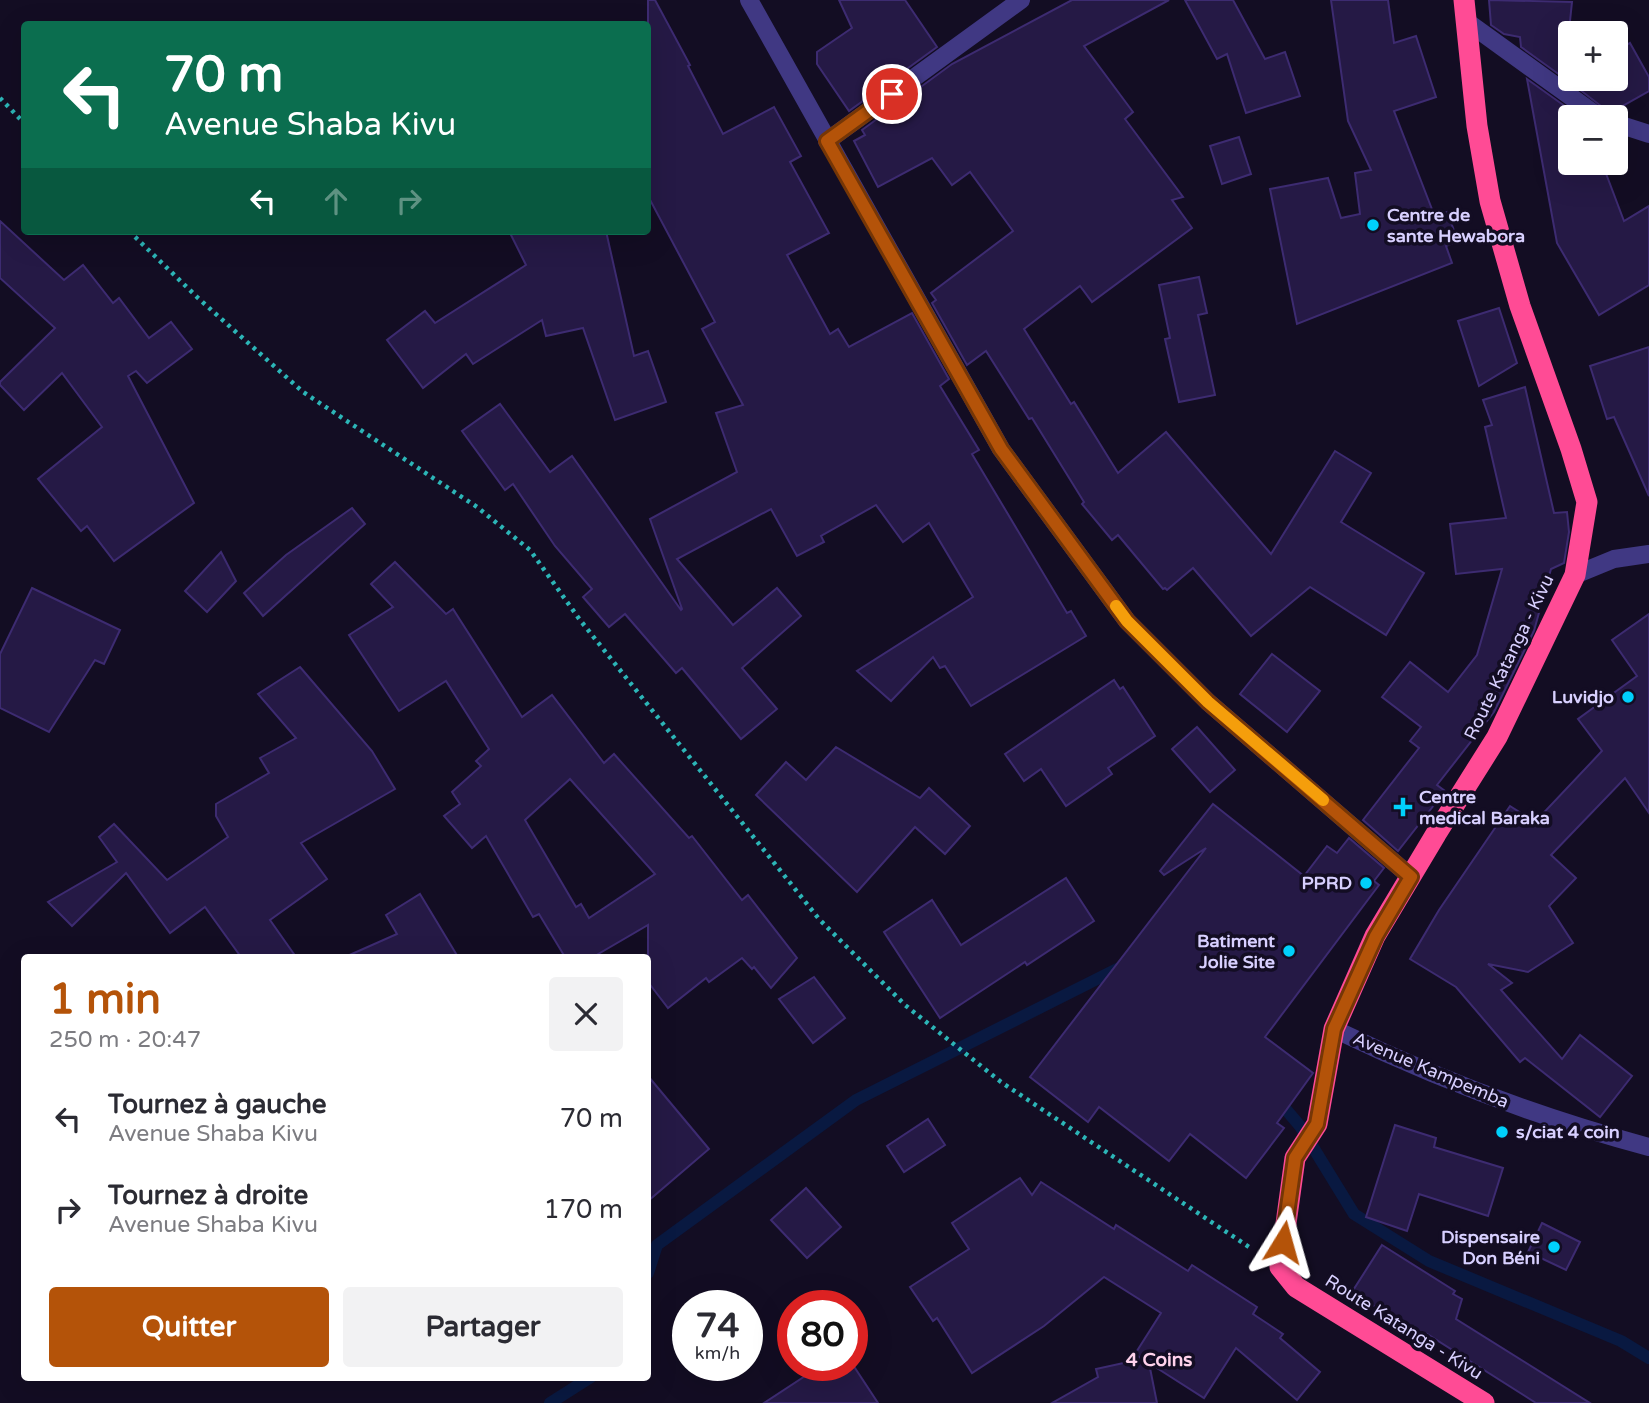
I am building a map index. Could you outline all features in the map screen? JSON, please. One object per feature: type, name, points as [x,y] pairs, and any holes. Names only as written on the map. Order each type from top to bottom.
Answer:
[{"type":"highway","name":"Route Katanga - Kivu","points":[[1465,10],[1477,126],[1490,201],[1520,306],[1572,449],[1587,502],[1575,575],[1497,737],[1376,936],[1334,1029],[1317,1124],[1295,1158],[1280,1267],[1296,1287],[1484,1403]]},
{"type":"street","points":[[749,0],[1001,449],[1127,621],[1208,702],[1411,877]]},
{"type":"street","points":[[827,141],[1021,0]]},
{"type":"street","points":[[1465,10],[1584,105]]},
{"type":"street","points":[[1628,127],[1649,134]]},
{"type":"street","points":[[1575,575],[1614,559],[1649,554]]},
{"type":"street","name":"Avenue Kampemba","points":[[1334,1029],[1407,1064],[1510,1104],[1649,1147]]},
{"type":"path","points":[[0,98],[21,120]]},
{"type":"path","points":[[133,235],[198,298],[303,392],[477,507],[530,550],[580,621],[819,919],[905,1005],[1001,1082],[1280,1267]]},
{"type":"building","points":[[648,0],[655,0],[723,134],[774,107],[801,156],[790,162],[829,233],[787,255],[830,334],[838,329],[849,347],[912,313],[949,379],[940,386],[979,450],[972,454],[1067,613],[1071,611],[1086,636],[971,706],[945,666],[940,668],[933,657],[891,701],[857,671],[973,597],[929,523],[903,542],[876,505],[821,536],[824,542],[797,556],[771,509],[677,559],[733,625],[777,588],[801,616],[742,668],[777,709],[741,739],[682,668],[676,673],[625,614],[609,627],[583,597],[592,589],[555,546],[513,484],[505,490],[462,431],[500,404],[550,472],[572,456],[682,609],[650,519],[737,472],[716,413],[743,405],[702,329],[715,322],[651,202],[651,21],[648,21]]},
{"type":"building","points":[[839,0],[905,0],[937,47],[849,111],[817,64],[817,52],[852,28]]},
{"type":"building","points":[[1072,0],[1169,0],[1084,46],[1133,112],[1125,119],[1183,197],[1172,200],[1192,228],[1092,302],[1080,286],[1024,329],[1118,473],[1166,432],[1271,554],[1335,451],[1371,473],[1341,522],[1424,573],[1386,635],[1310,587],[1251,636],[1193,568],[1167,590],[1163,589],[1118,535],[1112,540],[1082,504],[1084,502],[1032,418],[1029,419],[986,351],[967,365],[932,303],[936,300],[931,293],[1013,231],[970,172],[952,185],[932,158],[878,187],[854,141],[865,135],[862,130],[952,64]]},
{"type":"building","points":[[1185,0],[1233,0],[1265,59],[1285,52],[1300,96],[1246,113],[1227,54],[1217,59]]},
{"type":"building","points":[[1331,0],[1388,0],[1394,43],[1416,36],[1436,97],[1394,111],[1435,217],[1447,212],[1458,241],[1446,246],[1452,263],[1297,324],[1270,189],[1328,178],[1341,218],[1360,214],[1355,173],[1371,170],[1348,121]]},
{"type":"building","points":[[1489,0],[1572,2],[1570,21],[1558,21],[1558,74],[1521,47],[1520,37],[1504,34],[1491,25]]},
{"type":"building","points":[[1630,43],[1649,77],[1649,91],[1624,105],[1600,105],[1582,91],[1628,91]]},
{"type":"building","points":[[1527,79],[1563,105],[1558,105],[1558,175],[1607,175],[1624,221],[1649,206],[1649,285],[1599,315],[1557,243]]},
{"type":"building","points":[[1239,137],[1251,174],[1222,184],[1210,146]]},
{"type":"building","points":[[0,221],[64,280],[83,265],[113,303],[119,298],[149,338],[171,322],[192,349],[147,383],[136,371],[128,376],[194,503],[114,561],[87,526],[81,531],[38,479],[102,427],[62,373],[24,410],[0,385],[55,328],[0,278]]},
{"type":"building","points":[[511,235],[607,235],[634,356],[648,351],[666,402],[615,420],[583,328],[546,336],[542,320],[473,364],[466,354],[423,388],[387,340],[425,311],[435,323],[526,265]]},
{"type":"building","points":[[1199,277],[1207,313],[1198,315],[1215,395],[1179,402],[1165,339],[1170,338],[1159,285]]},
{"type":"building","points":[[1499,308],[1517,363],[1479,386],[1458,321]]},
{"type":"building","points":[[1649,347],[1649,496],[1614,417],[1607,419],[1590,366]]},
{"type":"building","points":[[1525,387],[1554,513],[1567,512],[1569,532],[1564,563],[1551,569],[1534,631],[1494,712],[1437,785],[1445,791],[1398,851],[1363,820],[1419,748],[1410,741],[1421,727],[1382,697],[1410,662],[1448,692],[1477,655],[1502,569],[1456,574],[1450,524],[1506,518],[1485,427],[1492,425],[1483,400]]},
{"type":"building","points":[[352,508],[365,524],[263,616],[244,593],[286,555]]},
{"type":"building","points":[[221,552],[236,581],[207,612],[185,591]]},
{"type":"building","points":[[395,562],[446,614],[453,609],[522,717],[552,695],[604,763],[614,754],[689,838],[692,836],[742,900],[748,895],[797,958],[771,988],[754,967],[752,969],[742,958],[709,982],[706,978],[668,1008],[651,986],[648,925],[598,954],[563,954],[539,914],[533,917],[486,836],[472,848],[444,816],[460,804],[452,792],[481,766],[476,761],[489,749],[446,681],[399,711],[349,635],[393,607],[371,584]],"holes":[[[570,779],[655,874],[589,918],[581,904],[576,907],[525,820]]]},
{"type":"building","points":[[32,588],[120,630],[104,664],[95,660],[49,732],[0,708],[0,654]]},
{"type":"building","points":[[1649,614],[1649,813],[1625,778],[1551,855],[1576,878],[1549,906],[1573,943],[1528,972],[1488,964],[1512,983],[1501,990],[1562,1059],[1580,1035],[1632,1076],[1600,1117],[1525,1058],[1520,1062],[1456,987],[1410,959],[1439,910],[1510,806],[1535,822],[1602,751],[1578,719],[1637,676],[1612,640]]},
{"type":"building","points":[[1272,654],[1320,691],[1287,732],[1240,694]]},
{"type":"building","points":[[300,667],[372,751],[395,789],[301,843],[327,879],[270,920],[294,954],[239,954],[205,907],[170,933],[126,873],[72,926],[48,902],[117,862],[99,837],[114,824],[167,880],[228,837],[216,816],[216,804],[269,773],[260,758],[296,738],[258,694]]},
{"type":"building","points":[[1114,680],[1120,689],[1123,687],[1155,736],[1108,768],[1112,774],[1066,806],[1041,769],[1024,781],[1005,754]]},
{"type":"building","points":[[1197,727],[1235,770],[1210,792],[1172,749]]},
{"type":"building","points":[[836,747],[920,798],[929,788],[970,826],[945,854],[915,827],[857,892],[756,795],[786,762],[806,780]]},
{"type":"building","points":[[1213,804],[1304,876],[1327,846],[1337,853],[1349,838],[1384,868],[1374,881],[1379,885],[1265,1037],[1313,1073],[1277,1123],[1284,1128],[1246,1178],[1190,1134],[1169,1161],[1099,1107],[1088,1122],[1030,1077],[1206,848],[1164,875],[1160,871]]},
{"type":"building","points":[[1066,878],[1094,921],[940,1018],[884,932],[932,900],[961,945]]},
{"type":"building","points":[[420,894],[456,954],[352,954],[397,934],[386,915]]},
{"type":"building","points":[[814,977],[845,1018],[813,1043],[779,999]]},
{"type":"building","points":[[651,1080],[709,1149],[651,1198]]},
{"type":"building","points":[[928,1119],[945,1145],[904,1172],[887,1146]]},
{"type":"building","points":[[1395,1125],[1436,1138],[1434,1147],[1503,1168],[1488,1216],[1419,1194],[1407,1231],[1366,1217]]},
{"type":"building","points":[[1020,1178],[1032,1195],[1041,1182],[1114,1229],[1116,1225],[1188,1271],[1192,1265],[1257,1307],[1253,1314],[1283,1334],[1280,1338],[1320,1372],[1297,1400],[1236,1348],[1204,1398],[1149,1363],[1157,1403],[1052,1403],[1098,1377],[1096,1369],[1142,1359],[1135,1354],[1161,1313],[1104,1277],[1044,1326],[972,1373],[937,1318],[933,1321],[910,1287],[969,1249],[952,1223]]},
{"type":"building","points":[[806,1188],[841,1227],[807,1258],[771,1220]]},
{"type":"building","name":"Dispensaire Don Béni","points":[[1542,1223],[1580,1242],[1566,1270],[1528,1252]]},
{"type":"building","points":[[1382,1245],[1455,1291],[1453,1294],[1462,1299],[1456,1319],[1590,1403],[1536,1403],[1427,1334],[1425,1338],[1352,1292]]},
{"type":"building","points":[[798,1381],[864,1381],[878,1403],[764,1403]]},
{"type":"waterway","points":[[651,1264],[657,1245],[856,1100],[1123,966],[1125,968]]},
{"type":"waterway","points":[[1277,1099],[1300,1126],[1354,1214],[1429,1261],[1621,1341],[1649,1358]]},
{"type":"waterway","points":[[550,1403],[585,1381]]},
{"type":"slow traffic","points":[[1116,606],[1127,621],[1208,702],[1323,800]]},
{"type":"place","name":"Centre de sante Hewabora","points":[[1373,225]]},
{"type":"place","name":"Luvidjo","points":[[1628,697]]},
{"type":"place","name":"Centre medical Baraka","points":[[1403,807]]},
{"type":"place","name":"PPRD","points":[[1366,883]]},
{"type":"place","name":"Batiment Jolie Site","points":[[1289,951]]},
{"type":"place","name":"s/ciat 4 coin","points":[[1502,1132]]},
{"type":"place","name":"Dispensaire Don Béni","points":[[1554,1247]]},
{"type":"district","name":"4 Coins","points":[[1159,1360]]},
{"type":"route","points":[[892,94],[827,141],[1001,449],[1127,621],[1208,702],[1411,877],[1376,936],[1334,1029],[1317,1124],[1295,1158],[1283,1242]]}]
